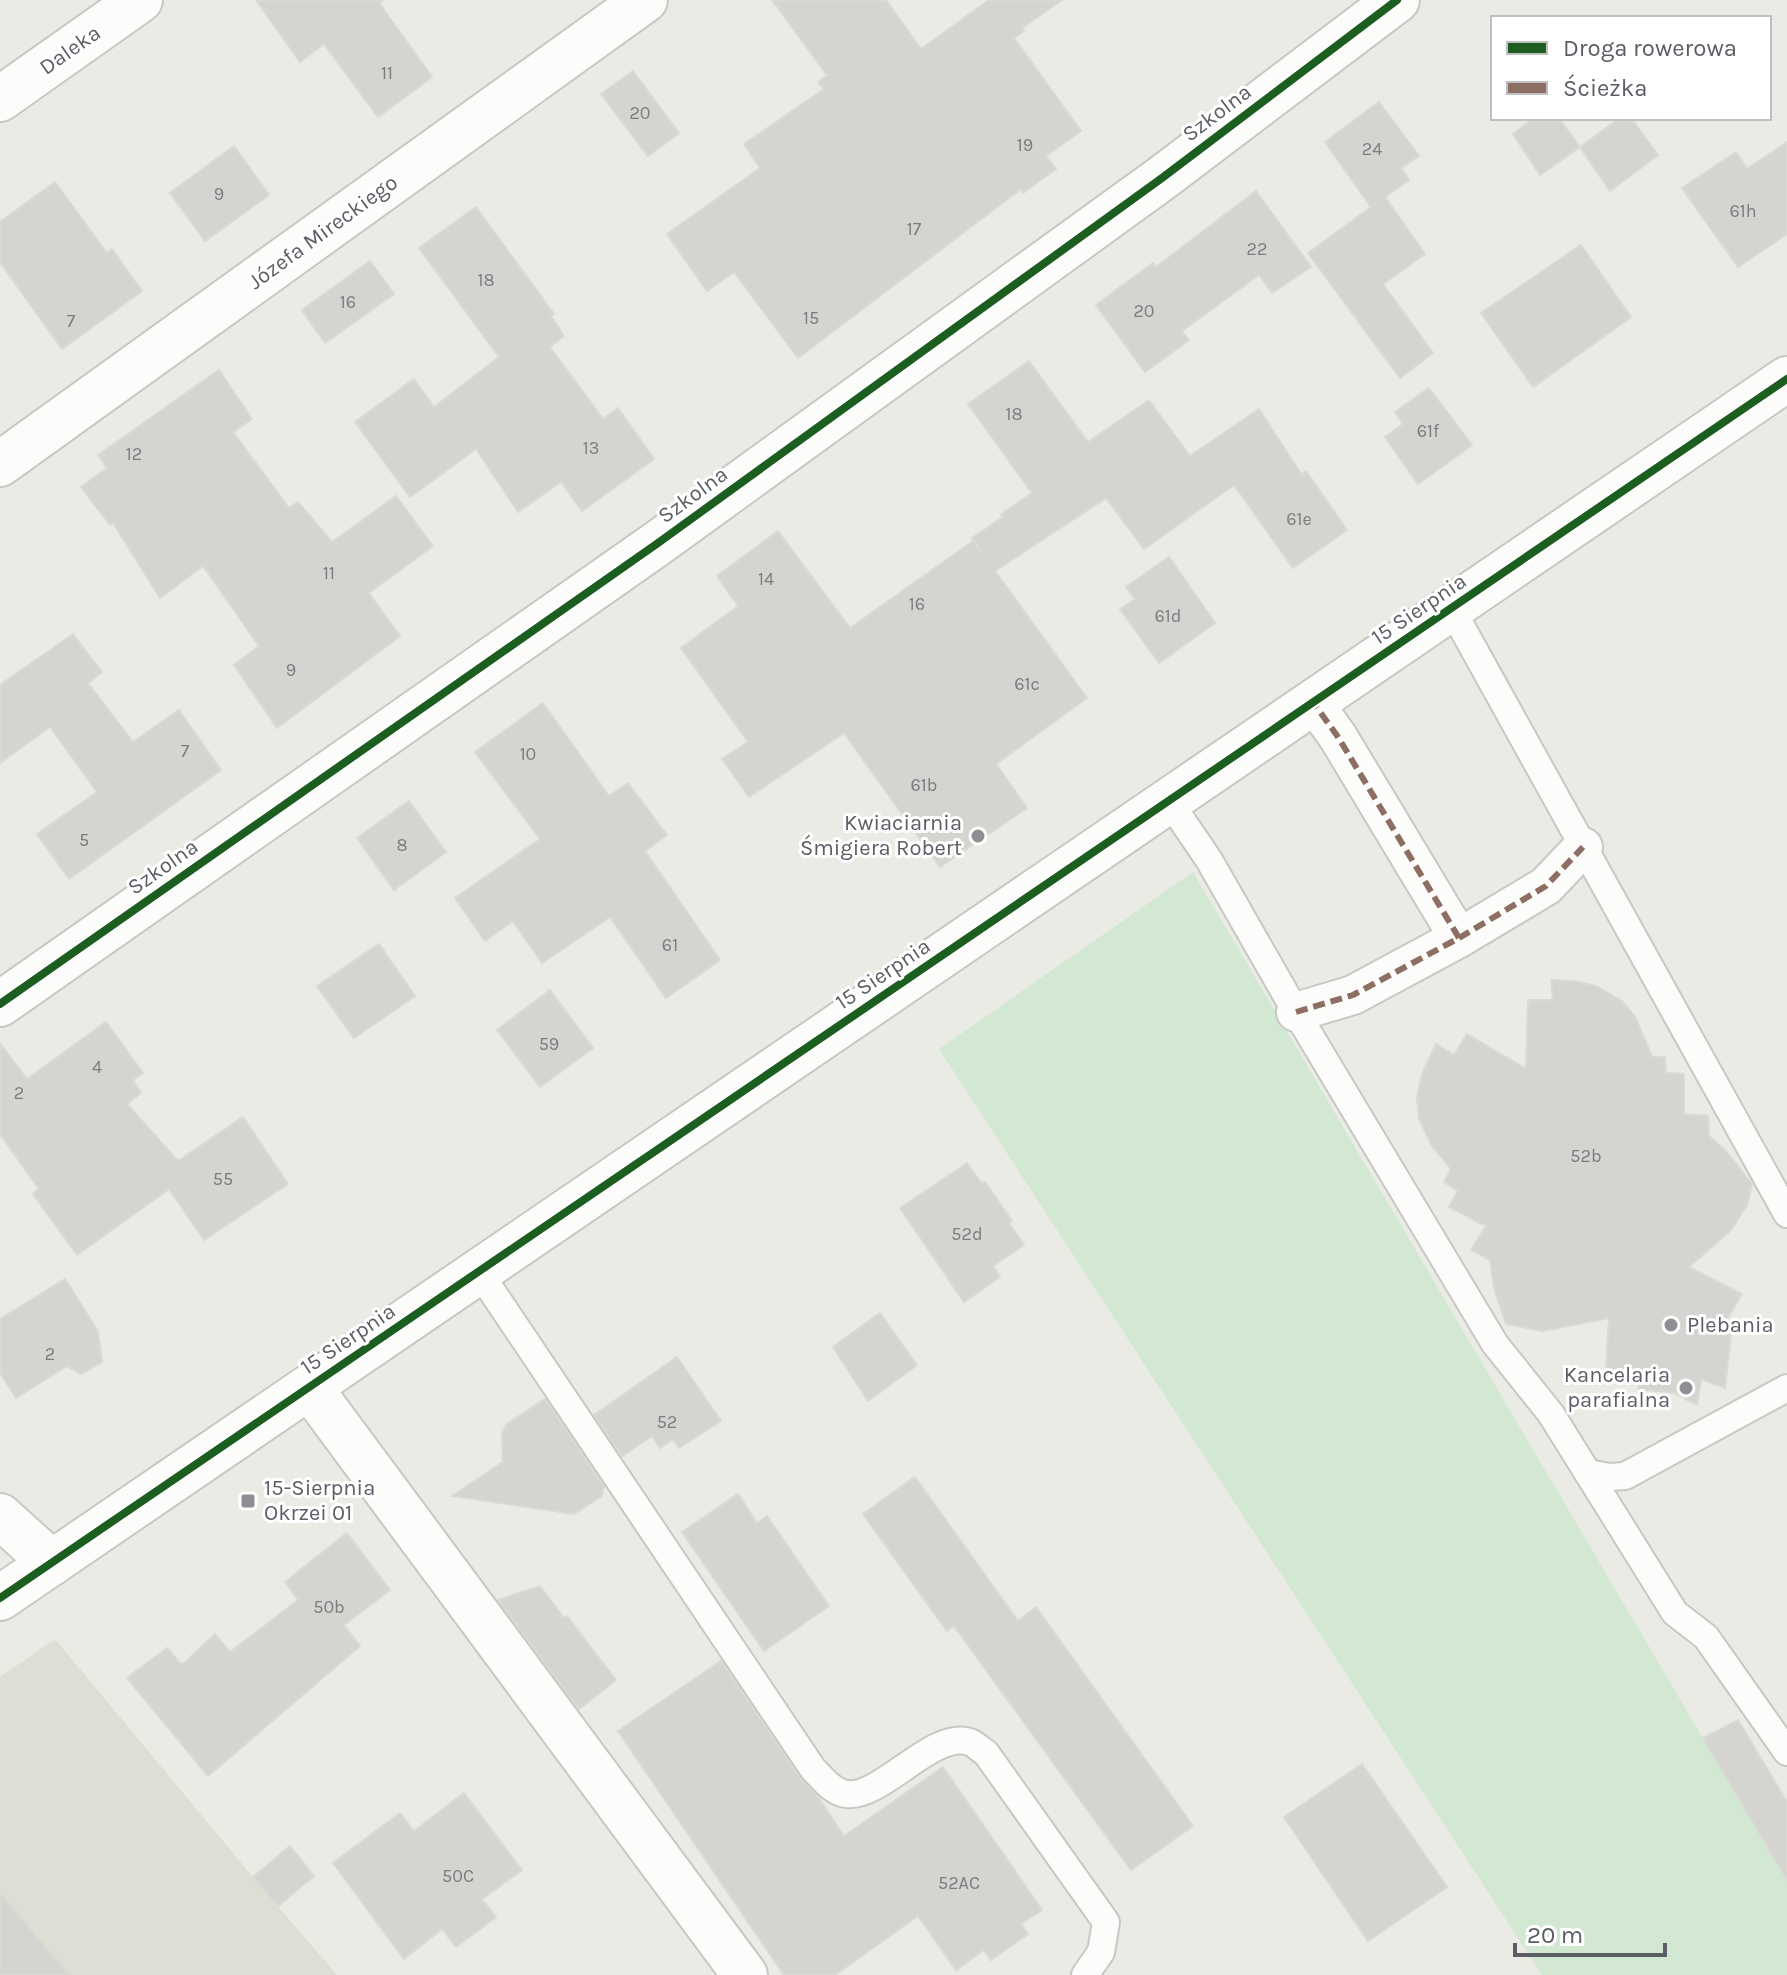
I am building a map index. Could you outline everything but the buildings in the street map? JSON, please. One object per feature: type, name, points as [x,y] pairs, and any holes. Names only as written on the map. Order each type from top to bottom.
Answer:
[{"type":"street","name":"Daleka","points":[[0,99],[140,0]]},
{"type":"street","name":"Józefa Mireckiego","points":[[0,464],[645,0]]},
{"type":"street","name":"Szkolna","points":[[0,1004],[658,543],[1162,178],[1397,0]]},
{"type":"street","name":"15 Sierpnia","points":[[0,1598],[1787,379]]},
{"type":"street","points":[[1313,702],[1338,737],[1459,938]]},
{"type":"street","points":[[1296,1012],[1353,995],[1459,938],[1546,886],[1583,847]]},
{"type":"street","points":[[310,1388],[745,1975]]},
{"type":"street","points":[[0,1516],[52,1563]]},
{"type":"lane","points":[[1451,608],[1787,1214]]},
{"type":"lane","points":[[1169,801],[1209,860],[1296,1012],[1495,1344],[1551,1414],[1675,1613],[1706,1637],[1787,1752]]},
{"type":"lane","points":[[479,1272],[813,1769],[830,1787],[848,1795],[870,1789],[923,1755],[952,1741],[970,1742],[986,1753],[1106,1922],[1101,1952],[1085,1975]]},
{"type":"lane","points":[[1588,1473],[1625,1476],[1787,1388]]},
{"type":"shaded area","points":[[55,1639],[337,1975],[0,1975],[0,1677]]},
{"type":"green space","points":[[1193,872],[1787,1881],[1787,1975],[1542,1975],[939,1049]]},
{"type":"marked path","points":[[1296,1012],[1353,995],[1459,938],[1338,737],[1313,702]]},
{"type":"marked path","points":[[1459,938],[1546,886],[1583,847]]},
{"type":"cycle path","points":[[0,1004],[658,543],[1162,178],[1397,0]]},
{"type":"cycle path","points":[[0,1598],[1787,379]]},
{"type":"place","name":"Kwiaciarnia Śmigiera Robert","points":[[978,836]]},
{"type":"place","name":"Plebania","points":[[1671,1325]]},
{"type":"place","name":"Kancelaria parafialna","points":[[1686,1388]]},
{"type":"place","name":"15-Sierpnia Okrzei 01","points":[[248,1501]]}]
